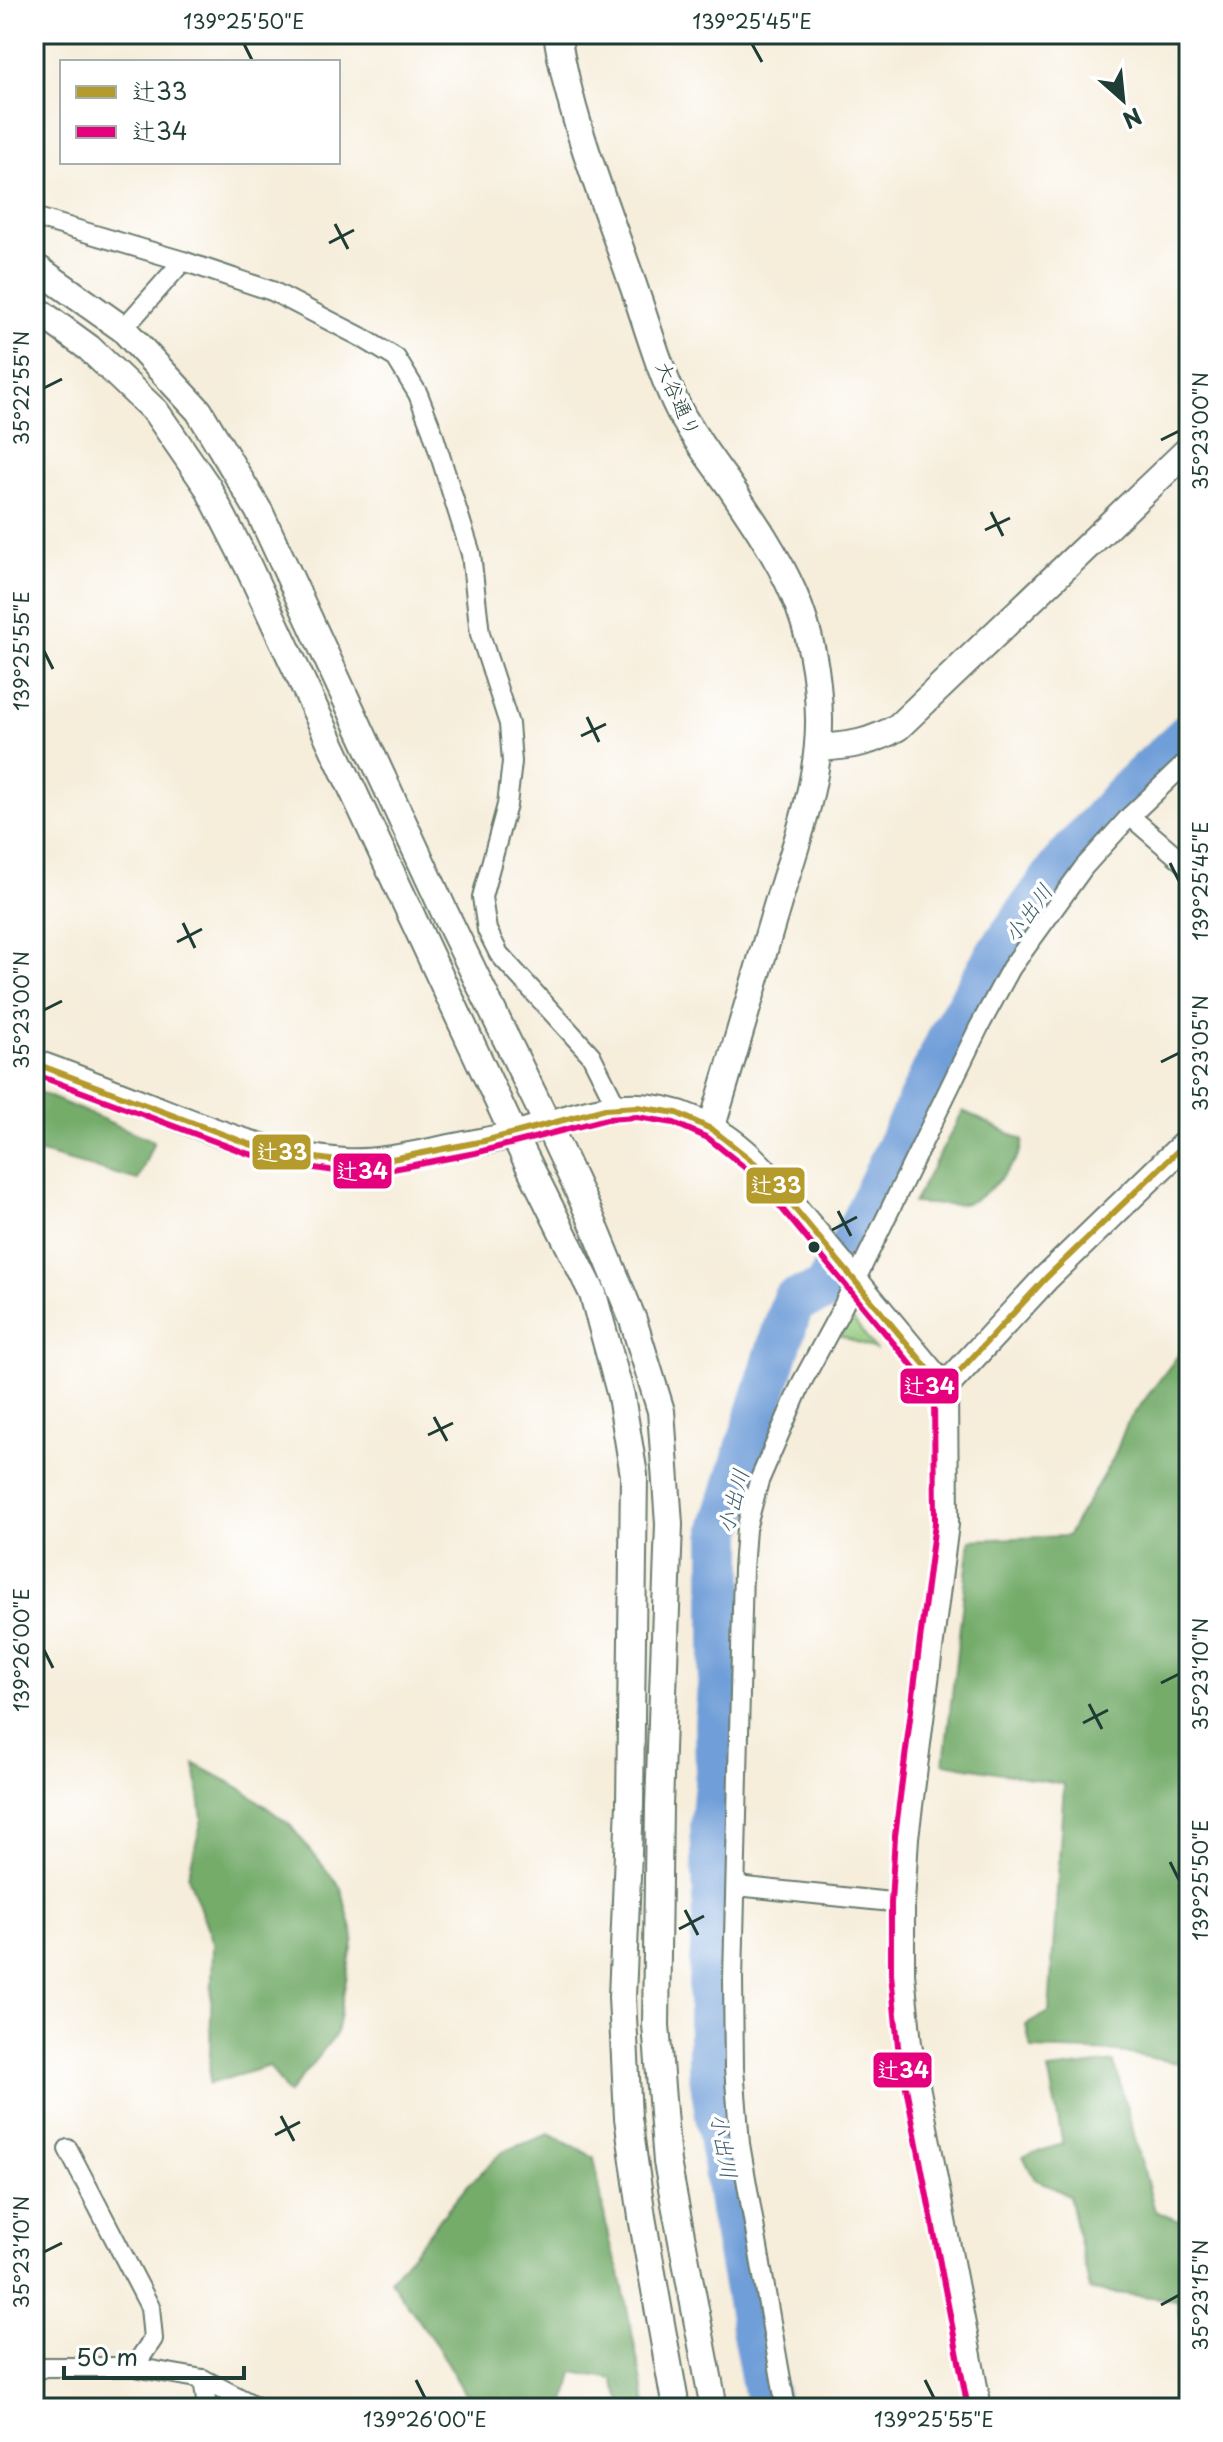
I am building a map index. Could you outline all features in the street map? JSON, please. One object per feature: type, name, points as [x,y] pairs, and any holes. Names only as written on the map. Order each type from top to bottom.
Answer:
[{"type":"street","name":"大谷通り","points":[[557,34],[562,65],[601,191],[678,408],[697,443],[775,556],[793,588],[812,649],[819,748],[803,820],[712,1126]]},
{"type":"street","points":[[34,217],[272,291],[396,358],[418,394],[432,430],[471,554],[480,634],[509,724],[512,762],[507,805],[482,897],[487,930],[499,954],[591,1055],[617,1107]]},
{"type":"street","points":[[123,329],[183,261]]},
{"type":"street","points":[[34,266],[123,329],[199,411],[260,513],[438,898],[591,1218],[633,1320],[661,1411],[669,1524],[659,1806],[656,2025],[667,2162],[714,2408]]},
{"type":"street","points":[[34,308],[89,348],[156,412],[207,486],[248,566],[514,1135],[593,1294],[621,1396],[634,1475],[630,1804],[622,1997],[628,2118],[644,2232],[676,2408]]},
{"type":"street","points":[[819,748],[854,746],[877,739],[898,727],[1189,449]]},
{"type":"street","points":[[786,2408],[740,2144],[734,2068],[746,1529],[759,1481],[802,1382],[844,1269],[1011,968],[1084,867],[1130,816],[1189,760]]},
{"type":"street","points":[[1130,816],[1189,867]]},
{"type":"street","points":[[34,1063],[246,1145],[293,1156],[347,1162],[397,1158],[514,1135],[617,1107],[674,1113],[712,1126],[744,1150],[761,1168],[944,1388],[945,1524],[905,1837],[901,1974],[908,2044],[978,2408]]},
{"type":"street","points":[[944,1388],[1046,1278],[1189,1140]]},
{"type":"street","points":[[736,1886],[901,1903]]},
{"type":"street","points":[[68,2149],[150,2307],[153,2339],[134,2367]]},
{"type":"street","points":[[34,2371],[45,2367],[134,2367],[203,2379],[259,2408]]},
{"type":"street","points":[[203,2379],[207,2408]]},
{"type":"green space","points":[[34,1090],[154,1141],[138,1180],[34,1151]]},
{"type":"green space","points":[[963,1111],[1023,1140],[1019,1154],[994,1185],[974,1200],[954,1205],[913,1203]]},
{"type":"green space","points":[[847,1312],[875,1349],[836,1334]]},
{"type":"green space","points":[[1189,1341],[1189,2065],[1119,2052],[1031,2049],[1026,2025],[1049,2012],[1064,1784],[944,1763],[970,1540],[1067,1536],[1114,1457],[1127,1423]]},
{"type":"green space","points":[[195,1764],[244,1790],[290,1825],[341,1888],[354,1937],[336,2034],[288,2094],[269,2066],[209,2084],[213,1943],[188,1876],[202,1819]]},
{"type":"green space","points":[[1114,2062],[1155,2211],[1189,2223],[1189,2360],[1185,2355],[1177,2300],[1090,2290],[1069,2196],[1034,2178],[1023,2156],[1063,2144],[1048,2070]]},
{"type":"green space","points":[[549,2134],[594,2157],[609,2241],[620,2273],[647,2408],[624,2408],[613,2379],[573,2372],[565,2408],[495,2408],[464,2392],[437,2346],[390,2280],[468,2185],[504,2151]]},
{"type":"waterway","name":"小出川","points":[[768,2408],[731,2209],[710,2068],[710,1982],[715,1902],[712,1825],[722,1654],[722,1529],[793,1301],[823,1291],[851,1246],[953,1030],[997,955],[1062,865],[1124,795],[1189,734]]},
{"type":"transit line","name":"辻33","points":[[34,1063],[249,1144],[344,1162],[392,1159],[484,1141],[605,1109],[637,1107],[677,1113],[713,1130],[761,1168],[944,1388]]},
{"type":"transit line","name":"辻34","points":[[34,1074],[246,1153],[293,1165],[343,1172],[393,1169],[475,1153],[607,1119],[637,1117],[674,1123],[708,1138],[754,1175],[934,1392],[935,1523],[895,1836],[891,1974],[898,2046],[968,2408]]},
{"type":"transit line","name":"辻33","points":[[944,1388],[1046,1278],[1189,1140]]}]
